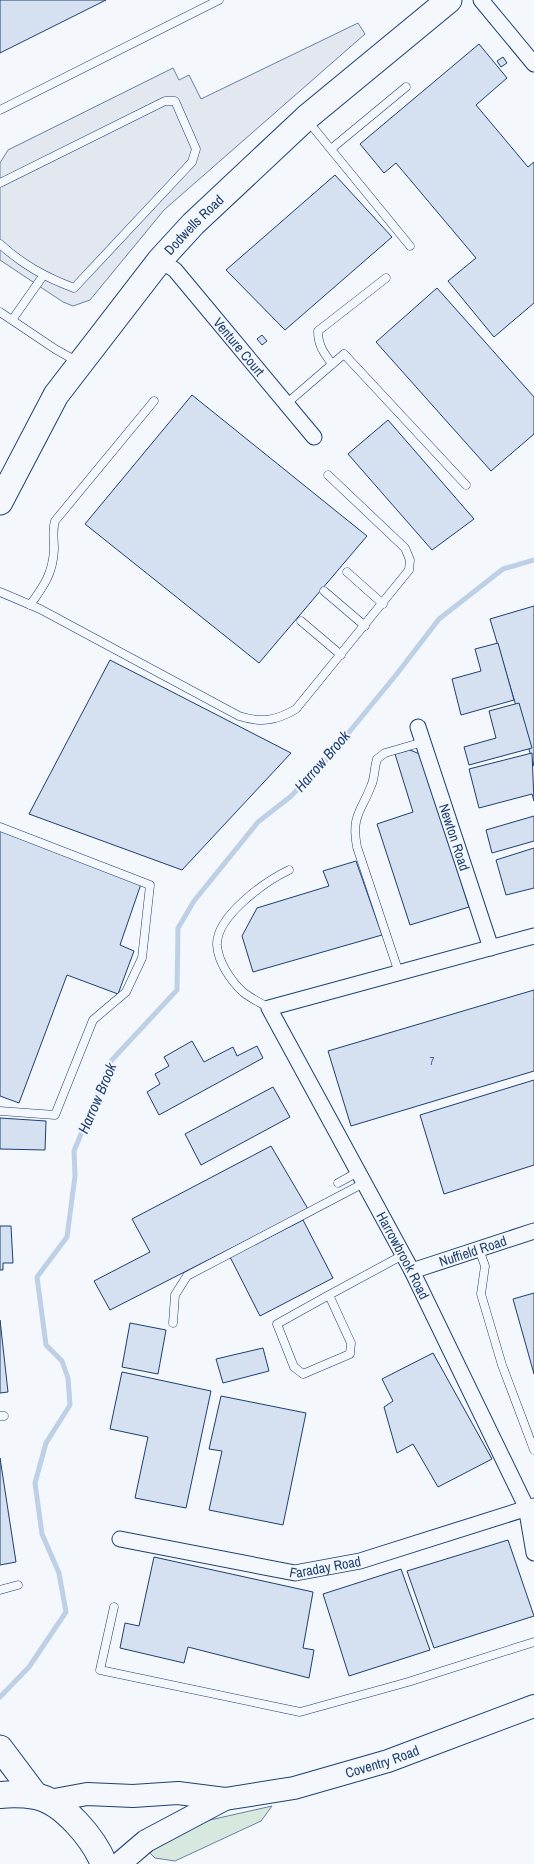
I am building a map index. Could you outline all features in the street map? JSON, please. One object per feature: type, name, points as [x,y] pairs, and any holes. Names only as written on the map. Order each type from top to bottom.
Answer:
[{"type":"highway","points":[[0,1795],[42,1798],[72,1818],[85,1832],[104,1864]]},
{"type":"main road","name":"Dodwells Road","points":[[0,502],[56,395],[160,260],[193,224],[306,118],[449,0]]},
{"type":"main road","name":"Coventry Road","points":[[42,1798],[87,1794],[133,1796],[178,1793],[224,1799],[317,1783],[388,1761],[534,1706]]},
{"type":"main road","points":[[0,1748],[42,1798]]},
{"type":"main road","name":"Coventry Road","points":[[119,1864],[146,1841],[224,1799]]},
{"type":"street","points":[[481,0],[534,64]]},
{"type":"street","name":"Venture Court","points":[[160,260],[175,270],[314,437]]},
{"type":"street","name":"Newton Road","points":[[420,735],[491,948]]},
{"type":"street","points":[[269,1008],[534,936]]},
{"type":"street","name":"Harrowbrook Road","points":[[269,1008],[412,1271],[530,1507],[534,1523]]},
{"type":"street","name":"Nuffield Road","points":[[412,1271],[534,1231]]},
{"type":"street","name":"Harrowbrook Road","points":[[530,1507],[534,1552]]},
{"type":"street","name":"Faraday Road","points":[[120,1539],[295,1573],[360,1561],[530,1507]]},
{"type":"lane","points":[[0,110],[219,0]]},
{"type":"lane","points":[[331,149],[406,87]]},
{"type":"lane","points":[[0,183],[164,101],[175,101],[196,149],[192,162],[74,288],[43,276],[18,260],[0,244]]},
{"type":"lane","points":[[306,118],[410,246]]},
{"type":"lane","points":[[12,320],[43,276]]},
{"type":"lane","points":[[332,364],[318,342],[318,331],[386,278]]},
{"type":"lane","points":[[0,312],[54,350],[80,363]]},
{"type":"lane","points":[[286,404],[344,354],[466,485]]},
{"type":"lane","points":[[30,605],[47,583],[53,564],[54,521],[154,401]]},
{"type":"lane","points":[[0,592],[30,605],[239,716],[265,722],[281,719],[296,709],[409,570],[410,560],[405,548],[328,475]]},
{"type":"lane","points":[[347,572],[383,604]]},
{"type":"lane","points":[[324,591],[365,626]]},
{"type":"lane","points":[[302,621],[341,655]]},
{"type":"lane","points":[[399,973],[357,846],[354,829],[359,811],[372,785],[377,759],[420,735]]},
{"type":"lane","points":[[0,827],[150,886],[142,958],[126,992],[93,1020],[55,1115],[0,1111]]},
{"type":"lane","points":[[269,1008],[243,993],[228,976],[218,954],[217,943],[222,929],[252,892],[270,879],[289,870]]},
{"type":"lane","points":[[338,1183],[361,1177]]},
{"type":"lane","points":[[174,1323],[175,1295],[187,1276],[361,1177]]},
{"type":"lane","points":[[479,1249],[485,1266],[482,1294],[502,1365],[534,1450]]},
{"type":"lane","points":[[329,1295],[352,1343],[350,1354],[303,1374],[294,1367],[277,1324],[329,1295],[403,1255]]},
{"type":"lane","points":[[0,1590],[18,1585]]},
{"type":"lane","points":[[114,1607],[100,1670],[300,1712],[408,1682],[534,1642]]},
{"type":"shaded area","points":[[358,23],[365,34],[164,210],[90,300],[73,306],[63,302],[0,260],[0,163],[8,150],[173,68],[179,80],[189,75],[201,99]]},
{"type":"shaded area","points":[[272,1806],[261,1821],[175,1861],[155,1858],[149,1852],[201,1822]]},
{"type":"building","points":[[0,0],[106,0],[0,53]]},
{"type":"building","points":[[479,44],[507,78],[476,105],[528,167],[534,162],[534,303],[494,337],[448,281],[476,258],[396,163],[384,173],[360,144]]},
{"type":"building","points":[[503,57],[507,63],[501,67],[497,61]]},
{"type":"building","points":[[335,175],[392,237],[285,330],[226,270]]},
{"type":"building","points":[[437,288],[534,397],[534,434],[491,471],[376,342]]},
{"type":"building","points":[[262,335],[267,341],[262,345],[257,339]]},
{"type":"building","points":[[192,395],[367,536],[259,663],[85,524]]},
{"type":"building","points":[[388,420],[474,519],[432,550],[348,454]]},
{"type":"building","points":[[534,606],[534,766],[490,619]]},
{"type":"building","points":[[498,643],[514,700],[461,715],[452,679],[481,671],[475,649]]},
{"type":"building","points":[[110,660],[291,753],[182,870],[29,814]]},
{"type":"building","points":[[519,703],[532,748],[469,765],[464,747],[496,738],[489,711]]},
{"type":"building","points":[[410,750],[422,755],[469,907],[410,925],[377,824],[413,812],[395,754]]},
{"type":"building","points":[[532,753],[534,801],[532,794],[479,808],[469,769]]},
{"type":"building","points":[[534,816],[534,841],[492,853],[486,830]]},
{"type":"building","points":[[0,831],[141,884],[120,945],[134,951],[118,994],[67,975],[19,1103],[0,1096]]},
{"type":"building","points":[[534,848],[534,888],[506,895],[496,860]]},
{"type":"building","points":[[356,861],[382,935],[253,972],[242,936],[257,908],[329,886],[323,871]]},
{"type":"building","points":[[534,990],[534,1071],[351,1126],[328,1051]]},
{"type":"building","points":[[192,1041],[204,1062],[233,1047],[237,1056],[257,1046],[263,1058],[159,1115],[147,1092],[160,1084],[155,1074],[169,1066],[164,1057]]},
{"type":"building","points":[[534,1080],[534,1165],[444,1194],[420,1115]]},
{"type":"building","points":[[273,1087],[290,1117],[201,1165],[185,1134]]},
{"type":"building","points":[[0,1118],[46,1121],[45,1150],[0,1149]]},
{"type":"building","points":[[271,1146],[308,1209],[110,1310],[94,1281],[150,1252],[132,1219]]},
{"type":"building","points":[[303,1220],[333,1278],[260,1316],[230,1257]]},
{"type":"building","points":[[0,1226],[11,1226],[13,1263],[3,1263],[3,1270],[0,1270]]},
{"type":"building","points":[[534,1293],[534,1374],[513,1299]]},
{"type":"building","points":[[0,1320],[8,1392],[0,1393]]},
{"type":"building","points":[[130,1323],[166,1330],[158,1374],[122,1367]]},
{"type":"building","points":[[263,1348],[269,1371],[223,1383],[216,1359]]},
{"type":"building","points":[[433,1353],[492,1459],[438,1487],[413,1444],[397,1453],[384,1407],[393,1401],[382,1379]]},
{"type":"building","points":[[122,1372],[211,1391],[186,1508],[135,1498],[148,1437],[110,1429]]},
{"type":"building","points":[[221,1396],[306,1413],[283,1525],[209,1510],[222,1451],[209,1449]]},
{"type":"building","points":[[0,1458],[16,1562],[0,1565]]},
{"type":"building","points":[[508,1540],[534,1616],[434,1648],[407,1571]]},
{"type":"building","points":[[154,1557],[313,1592],[303,1648],[314,1650],[309,1678],[188,1647],[184,1663],[120,1648],[125,1623],[139,1626]]},
{"type":"building","points":[[401,1569],[430,1650],[349,1676],[323,1594]]},
{"type":"waterway","name":"Harrow Brook","points":[[0,1697],[29,1667],[66,1612],[59,1573],[42,1534],[35,1483],[46,1443],[70,1405],[68,1378],[62,1361],[46,1345],[37,1277],[67,1237],[75,1176],[74,1151],[111,1061],[177,990],[178,928],[194,901],[258,822],[290,797],[322,765],[439,619],[503,569],[534,560]]}]
